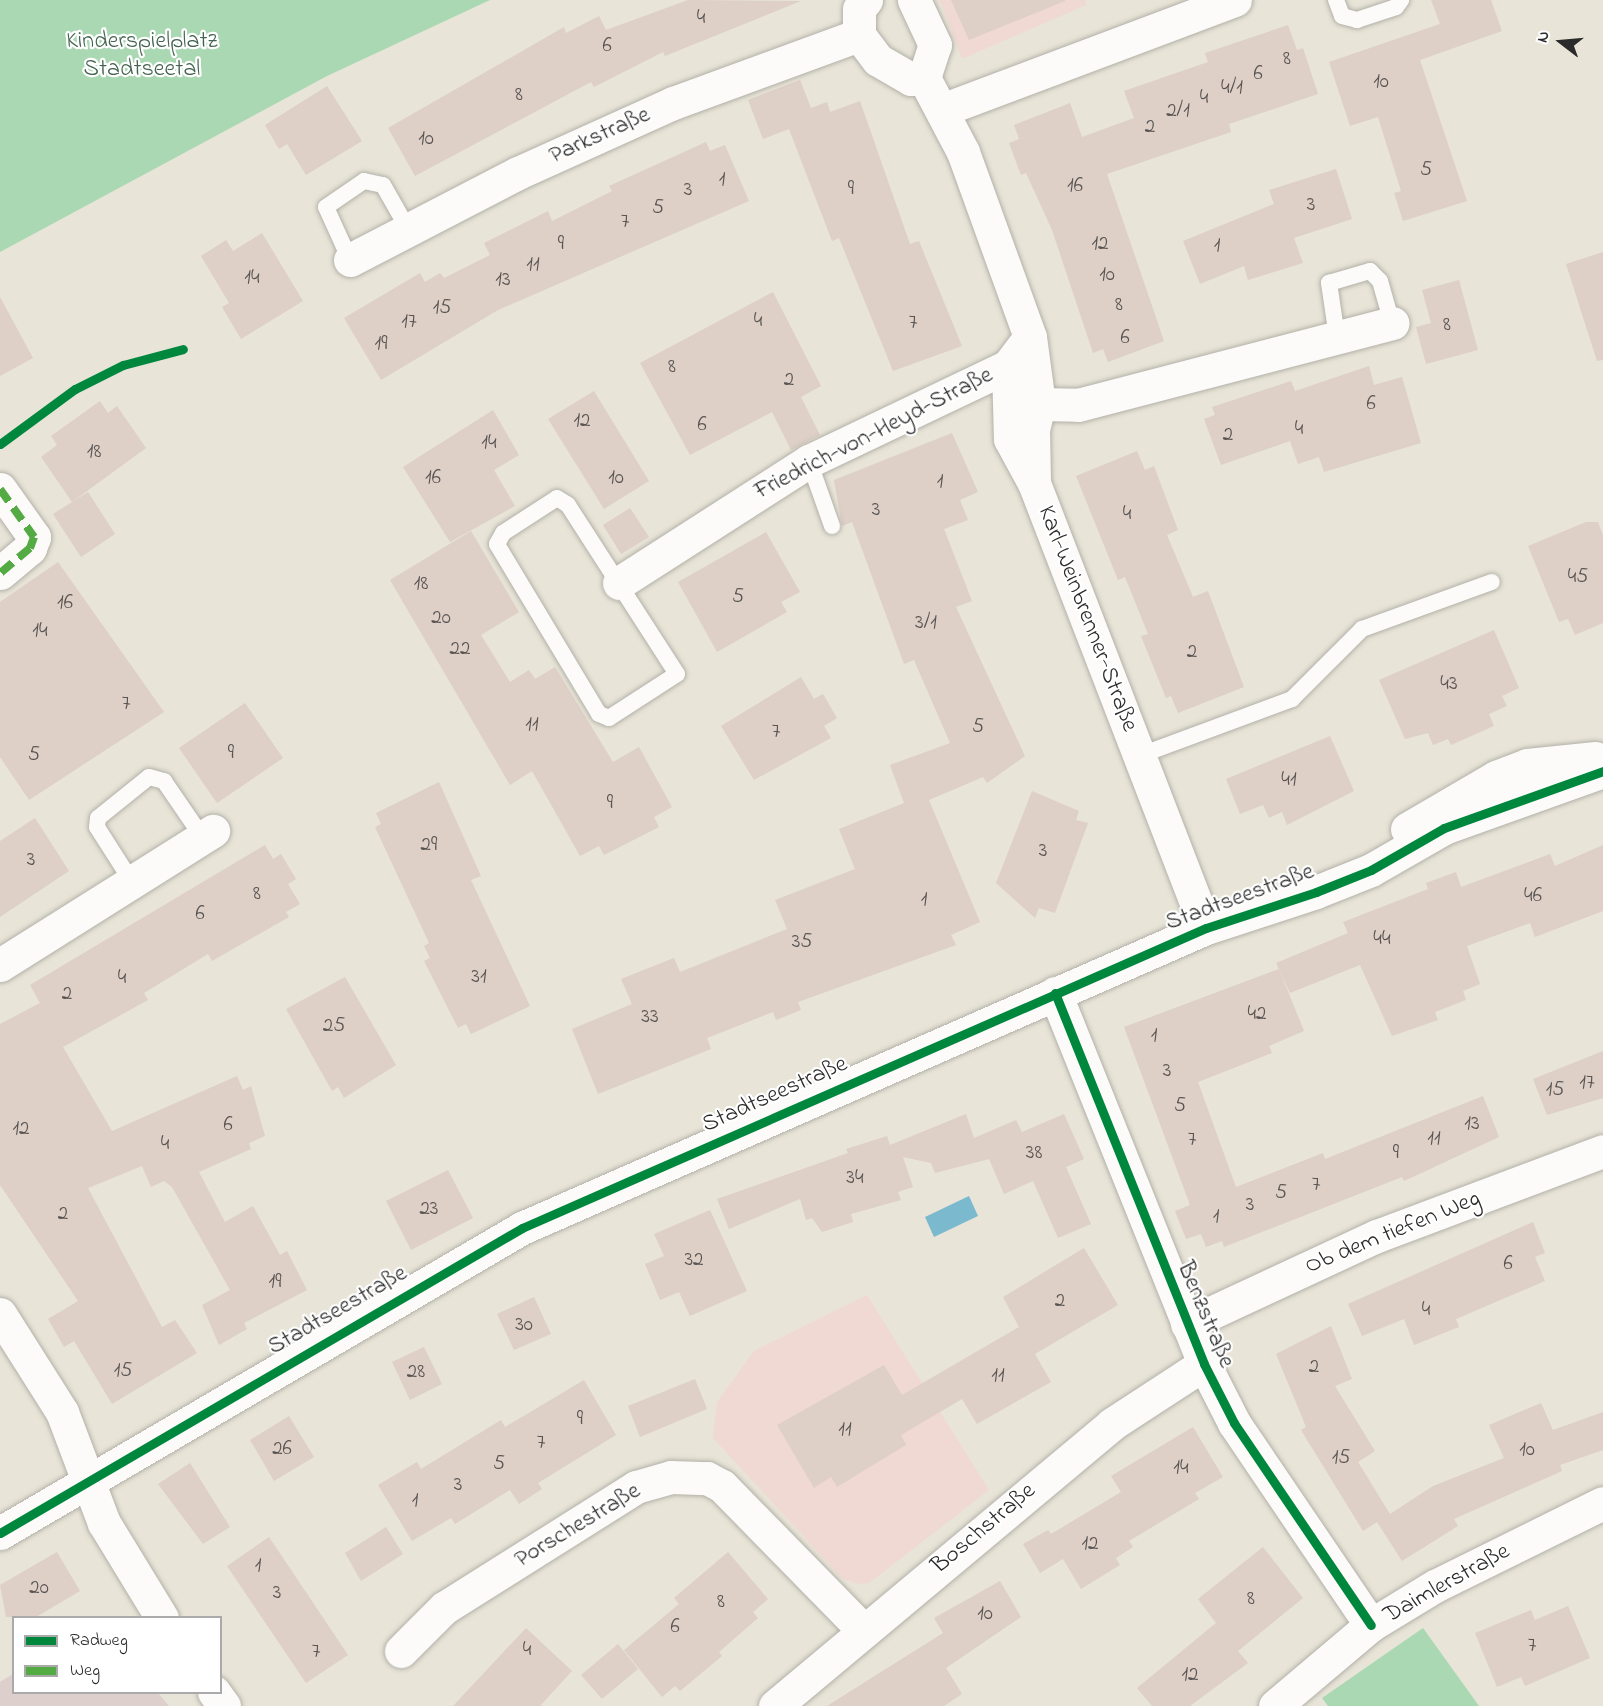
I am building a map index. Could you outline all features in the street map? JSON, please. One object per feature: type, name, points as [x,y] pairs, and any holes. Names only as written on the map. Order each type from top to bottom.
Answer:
[{"type":"street","points":[[866,0],[859,9],[859,35],[878,60],[911,79],[924,78],[935,45],[914,0]]},
{"type":"street","points":[[942,110],[1235,0]]},
{"type":"street","name":"Parkstraße","points":[[350,260],[407,227],[673,103],[859,35]]},
{"type":"street","name":"Karl-Weinbrenner-Straße","points":[[924,78],[942,110],[1030,337],[1039,404],[1033,429],[1034,483]]},
{"type":"street","points":[[1039,404],[1078,405],[1392,323]]},
{"type":"street","points":[[1008,366],[1030,337]]},
{"type":"street","name":"Karl-Weinbrenner-Straße","points":[[1008,366],[1010,439],[1034,483],[1206,928]]},
{"type":"street","name":"Friedrich-von-Heyd-Straße","points":[[619,583],[810,461],[1008,366]]},
{"type":"street","points":[[0,489],[34,537],[30,548],[0,573]]},
{"type":"street","name":"Stadtseestraße","points":[[1316,892],[1435,808],[1496,777],[1527,765],[1603,758]]},
{"type":"street","name":"Stadtseestraße","points":[[0,1533],[86,1478],[522,1228],[1206,928],[1316,892],[1371,870],[1444,828],[1603,771]]},
{"type":"street","points":[[0,965],[208,835]]},
{"type":"street","name":"Benzstraße","points":[[1055,993],[1204,1364],[1234,1423],[1371,1625]]},
{"type":"street","name":"Ob dem tiefen Weg","points":[[1187,1324],[1377,1236],[1603,1151]]},
{"type":"street","points":[[0,1314],[62,1412],[104,1523],[161,1616]]},
{"type":"street","name":"Boschstraße","points":[[775,1706],[863,1630],[1112,1424],[1204,1364]]},
{"type":"street","name":"Porschestraße","points":[[402,1651],[444,1608],[636,1487],[671,1477],[706,1478],[722,1486],[863,1630]]},
{"type":"street","name":"Daimlerstraße","points":[[1275,1706],[1371,1625],[1435,1586],[1603,1503]]},
{"type":"lane","points":[[1336,0],[1342,16],[1357,20],[1396,7],[1401,0]]},
{"type":"lane","points":[[350,260],[326,207],[364,181],[383,184],[407,227]]},
{"type":"lane","points":[[1337,337],[1326,293],[1329,283],[1370,271],[1380,281],[1392,323]]},
{"type":"lane","points":[[810,461],[832,526]]},
{"type":"lane","points":[[557,498],[568,505],[619,583],[676,674],[609,718],[599,714],[497,544],[503,533],[557,498]]},
{"type":"lane","name":"Karl-Weinbrenner-Straße","points":[[1141,755],[1292,699],[1362,629],[1492,582]]},
{"type":"lane","points":[[132,882],[97,827],[98,818],[149,777],[164,781],[208,835]]},
{"type":"shaded area","points":[[940,0],[1085,0],[1086,5],[962,59]]},
{"type":"shaded area","points":[[867,1295],[989,1490],[869,1583],[858,1584],[843,1579],[713,1438],[717,1402],[754,1351]]},
{"type":"shaded area","points":[[12,1675],[12,1694],[159,1694],[169,1706],[0,1706],[0,1682]]},
{"type":"green space","name":"Kinderspielplatz Stadtseetal","points":[[0,0],[490,0],[327,76],[0,252]]},
{"type":"green space","points":[[1423,1628],[1479,1706],[1328,1706],[1322,1698]]},
{"type":"water","points":[[969,1196],[978,1216],[934,1237],[925,1217]]},
{"type":"building","points":[[688,0],[801,1],[665,56],[663,52],[594,87],[591,82],[415,176],[388,128],[564,27],[566,33],[599,16],[606,30]]},
{"type":"building","points":[[951,0],[1065,0],[1065,1],[969,40]]},
{"type":"building","points":[[1431,0],[1491,0],[1502,31],[1420,60],[1467,201],[1403,221],[1394,193],[1401,191],[1378,117],[1350,126],[1329,62],[1440,24]]},
{"type":"building","points":[[1288,25],[1297,50],[1303,48],[1318,94],[1229,124],[1231,132],[1107,174],[1164,341],[1108,362],[1103,349],[1093,353],[1052,230],[1026,173],[1021,175],[1009,143],[1019,139],[1014,125],[1070,103],[1082,137],[1134,118],[1124,91],[1208,62],[1205,53]]},
{"type":"building","points":[[800,80],[811,108],[827,102],[830,112],[860,101],[910,244],[919,241],[962,346],[893,371],[839,238],[832,241],[789,129],[763,139],[748,100]]},
{"type":"building","points":[[327,86],[362,141],[306,175],[287,144],[279,149],[265,125]]},
{"type":"building","points":[[706,142],[710,151],[725,145],[749,201],[498,310],[381,380],[344,318],[420,273],[425,282],[440,273],[444,278],[490,255],[484,243],[548,211],[552,221],[612,191],[609,186]]},
{"type":"building","points":[[1336,169],[1352,219],[1294,238],[1303,263],[1248,280],[1244,266],[1200,284],[1183,241],[1274,204],[1269,190]]},
{"type":"building","points":[[262,233],[303,301],[241,339],[222,307],[229,303],[201,256],[226,240],[233,251]]},
{"type":"building","points":[[1603,252],[1603,360],[1597,361],[1566,264]]},
{"type":"building","points":[[1459,280],[1478,350],[1426,364],[1416,327],[1431,323],[1422,290]]},
{"type":"building","points":[[773,292],[821,386],[801,397],[820,435],[791,450],[772,412],[690,455],[640,363]]},
{"type":"building","points":[[0,297],[33,358],[0,376]]},
{"type":"building","points":[[1369,366],[1374,385],[1402,377],[1421,443],[1324,472],[1319,457],[1298,464],[1290,441],[1221,465],[1204,419],[1215,415],[1212,407],[1291,381],[1295,391]]},
{"type":"building","points":[[594,391],[649,481],[604,509],[548,419]]},
{"type":"building","points":[[100,401],[108,413],[117,406],[146,448],[72,502],[41,457],[57,445],[51,436]]},
{"type":"building","points":[[493,410],[519,455],[494,470],[515,506],[450,542],[403,467]]},
{"type":"building","points":[[952,433],[978,492],[960,500],[968,520],[944,529],[972,601],[956,607],[1025,756],[987,783],[983,777],[929,800],[980,922],[951,935],[956,945],[798,1002],[801,1010],[776,1020],[773,1012],[707,1038],[711,1049],[598,1094],[572,1029],[632,1004],[621,979],[674,958],[680,972],[787,929],[775,900],[855,869],[839,829],[904,803],[890,765],[950,743],[914,660],[904,664],[852,522],[842,526],[834,480]]},
{"type":"building","points":[[1137,451],[1145,470],[1154,466],[1178,530],[1167,535],[1193,597],[1208,591],[1244,687],[1178,713],[1171,696],[1166,698],[1141,636],[1148,634],[1125,577],[1118,580],[1076,476]]},
{"type":"building","points":[[88,492],[115,534],[81,557],[53,514]]},
{"type":"building","points":[[630,508],[649,537],[621,554],[603,525]]},
{"type":"building","points":[[1586,522],[1598,522],[1603,535],[1603,623],[1575,635],[1568,619],[1559,622],[1528,546]]},
{"type":"building","points":[[471,531],[519,612],[481,635],[510,682],[529,670],[535,679],[555,667],[613,762],[639,747],[672,807],[654,817],[659,827],[604,855],[599,846],[580,856],[532,771],[510,785],[390,580]]},
{"type":"building","points":[[766,532],[800,592],[781,602],[787,612],[717,652],[678,582]]},
{"type":"building","points":[[58,562],[164,712],[29,800],[0,757],[0,602]]},
{"type":"building","points":[[1494,630],[1519,688],[1502,696],[1507,706],[1489,714],[1494,726],[1451,745],[1448,739],[1433,745],[1428,733],[1405,739],[1379,680]]},
{"type":"building","points":[[801,677],[814,699],[823,694],[837,718],[824,726],[831,738],[754,780],[721,726]]},
{"type":"building","points":[[245,703],[283,758],[217,803],[179,748]]},
{"type":"building","points":[[1330,736],[1354,791],[1287,825],[1282,812],[1269,818],[1263,805],[1240,814],[1226,779]]},
{"type":"building","points":[[439,782],[481,876],[471,880],[530,1006],[471,1034],[466,1024],[458,1028],[424,961],[430,958],[424,946],[429,943],[375,827],[381,824],[376,813]]},
{"type":"building","points":[[1032,791],[1079,811],[1076,820],[1088,823],[1055,913],[1039,908],[1035,918],[996,883]]},
{"type":"building","points":[[35,818],[69,871],[0,917],[0,841]]},
{"type":"building","points":[[265,845],[273,859],[281,854],[296,879],[288,884],[300,904],[286,912],[289,917],[212,961],[208,954],[144,993],[148,1000],[63,1047],[112,1131],[237,1076],[243,1090],[251,1086],[265,1136],[249,1143],[251,1149],[199,1172],[225,1222],[253,1206],[280,1255],[287,1251],[307,1290],[244,1323],[247,1329],[219,1345],[202,1305],[230,1290],[172,1187],[164,1181],[151,1187],[142,1166],[88,1188],[162,1327],[175,1320],[197,1353],[112,1404],[74,1341],[64,1347],[48,1319],[78,1301],[0,1185],[0,1024],[40,1003],[30,985]]},
{"type":"building","points":[[1603,845],[1603,911],[1535,937],[1530,923],[1467,946],[1480,984],[1463,991],[1466,1000],[1435,1012],[1438,1020],[1392,1036],[1360,965],[1290,993],[1276,963],[1348,933],[1343,922],[1428,889],[1426,883],[1456,872],[1461,887],[1550,854],[1555,866]]},
{"type":"building","points":[[1279,969],[1304,1031],[1269,1046],[1272,1053],[1198,1082],[1236,1187],[1323,1153],[1325,1159],[1483,1096],[1499,1137],[1404,1181],[1402,1177],[1224,1247],[1222,1241],[1206,1247],[1201,1234],[1186,1239],[1175,1211],[1190,1205],[1124,1027]]},
{"type":"building","points":[[345,977],[396,1065],[344,1098],[338,1087],[332,1091],[286,1009]]},
{"type":"building","points":[[1603,1051],[1603,1098],[1547,1115],[1533,1079]]},
{"type":"building","points":[[966,1114],[974,1138],[1016,1120],[1022,1132],[1064,1114],[1084,1159],[1066,1167],[1091,1224],[1058,1238],[1033,1181],[1004,1194],[989,1159],[935,1173],[931,1163],[903,1157],[913,1187],[898,1192],[901,1200],[851,1214],[853,1222],[822,1232],[812,1218],[806,1220],[800,1199],[729,1229],[717,1199],[848,1153],[846,1149],[887,1136],[890,1145]]},
{"type":"building","points":[[448,1170],[473,1218],[411,1250],[386,1201]]},
{"type":"building","points":[[710,1210],[747,1291],[690,1316],[679,1292],[660,1300],[645,1264],[664,1256],[654,1234]]},
{"type":"building","points":[[1533,1222],[1545,1253],[1535,1257],[1545,1281],[1456,1319],[1459,1327],[1414,1345],[1404,1319],[1362,1336],[1348,1304]]},
{"type":"building","points":[[1084,1248],[1118,1305],[1035,1354],[1051,1382],[977,1424],[962,1399],[901,1435],[906,1445],[837,1487],[831,1477],[814,1488],[777,1425],[884,1365],[902,1395],[1019,1327],[1003,1297]]},
{"type":"building","points":[[534,1297],[551,1334],[514,1350],[497,1314]]},
{"type":"building","points":[[1331,1326],[1352,1379],[1335,1386],[1375,1451],[1358,1462],[1390,1514],[1433,1486],[1504,1458],[1489,1425],[1541,1403],[1553,1430],[1603,1412],[1603,1450],[1560,1465],[1562,1471],[1454,1519],[1458,1526],[1402,1561],[1377,1522],[1363,1531],[1301,1430],[1306,1427],[1276,1354]]},
{"type":"building","points":[[424,1347],[442,1384],[410,1400],[392,1362]]},
{"type":"building","points":[[695,1379],[707,1409],[640,1437],[628,1406]]},
{"type":"building","points":[[584,1380],[616,1435],[538,1483],[542,1489],[519,1504],[510,1490],[455,1524],[451,1518],[412,1541],[378,1485],[417,1462],[421,1469],[501,1420],[505,1427]]},
{"type":"building","points":[[289,1416],[314,1457],[274,1481],[250,1440]]},
{"type":"building","points":[[1193,1427],[1223,1477],[1195,1493],[1199,1499],[1129,1541],[1133,1547],[1116,1558],[1120,1565],[1081,1589],[1063,1559],[1040,1573],[1023,1544],[1048,1530],[1051,1534],[1121,1492],[1111,1476]]},
{"type":"building","points":[[190,1463],[230,1527],[203,1544],[158,1484]]},
{"type":"building","points":[[386,1527],[403,1554],[361,1581],[345,1553]]},
{"type":"building","points":[[269,1537],[348,1655],[306,1683],[227,1566]]},
{"type":"building","points":[[1263,1547],[1303,1598],[1238,1651],[1248,1663],[1190,1706],[1152,1706],[1137,1688],[1216,1623],[1198,1599]]},
{"type":"building","points":[[57,1552],[80,1591],[38,1616],[6,1617],[0,1585]]},
{"type":"building","points":[[728,1552],[768,1599],[753,1612],[758,1618],[719,1652],[722,1656],[680,1691],[675,1686],[662,1697],[624,1650],[679,1604],[674,1598]]},
{"type":"building","points":[[1000,1581],[1021,1617],[946,1668],[962,1694],[944,1706],[827,1706],[943,1633],[934,1618]]},
{"type":"building","points":[[1568,1606],[1590,1658],[1525,1686],[1521,1677],[1497,1687],[1475,1633],[1531,1610],[1535,1620]]},
{"type":"building","points":[[526,1628],[572,1671],[540,1706],[453,1706]]},
{"type":"building","points":[[618,1644],[638,1669],[602,1699],[581,1675]]},
{"type":"marked path","points":[[0,489],[34,537],[30,548],[0,573]]},
{"type":"cycle path","points":[[0,444],[75,389],[123,365],[183,349]]},
{"type":"cycle path","points":[[0,1533],[522,1228],[1206,928],[1316,892],[1371,870],[1444,828],[1603,771]]},
{"type":"cycle path","points":[[1055,993],[1204,1364],[1234,1423],[1371,1625]]}]
